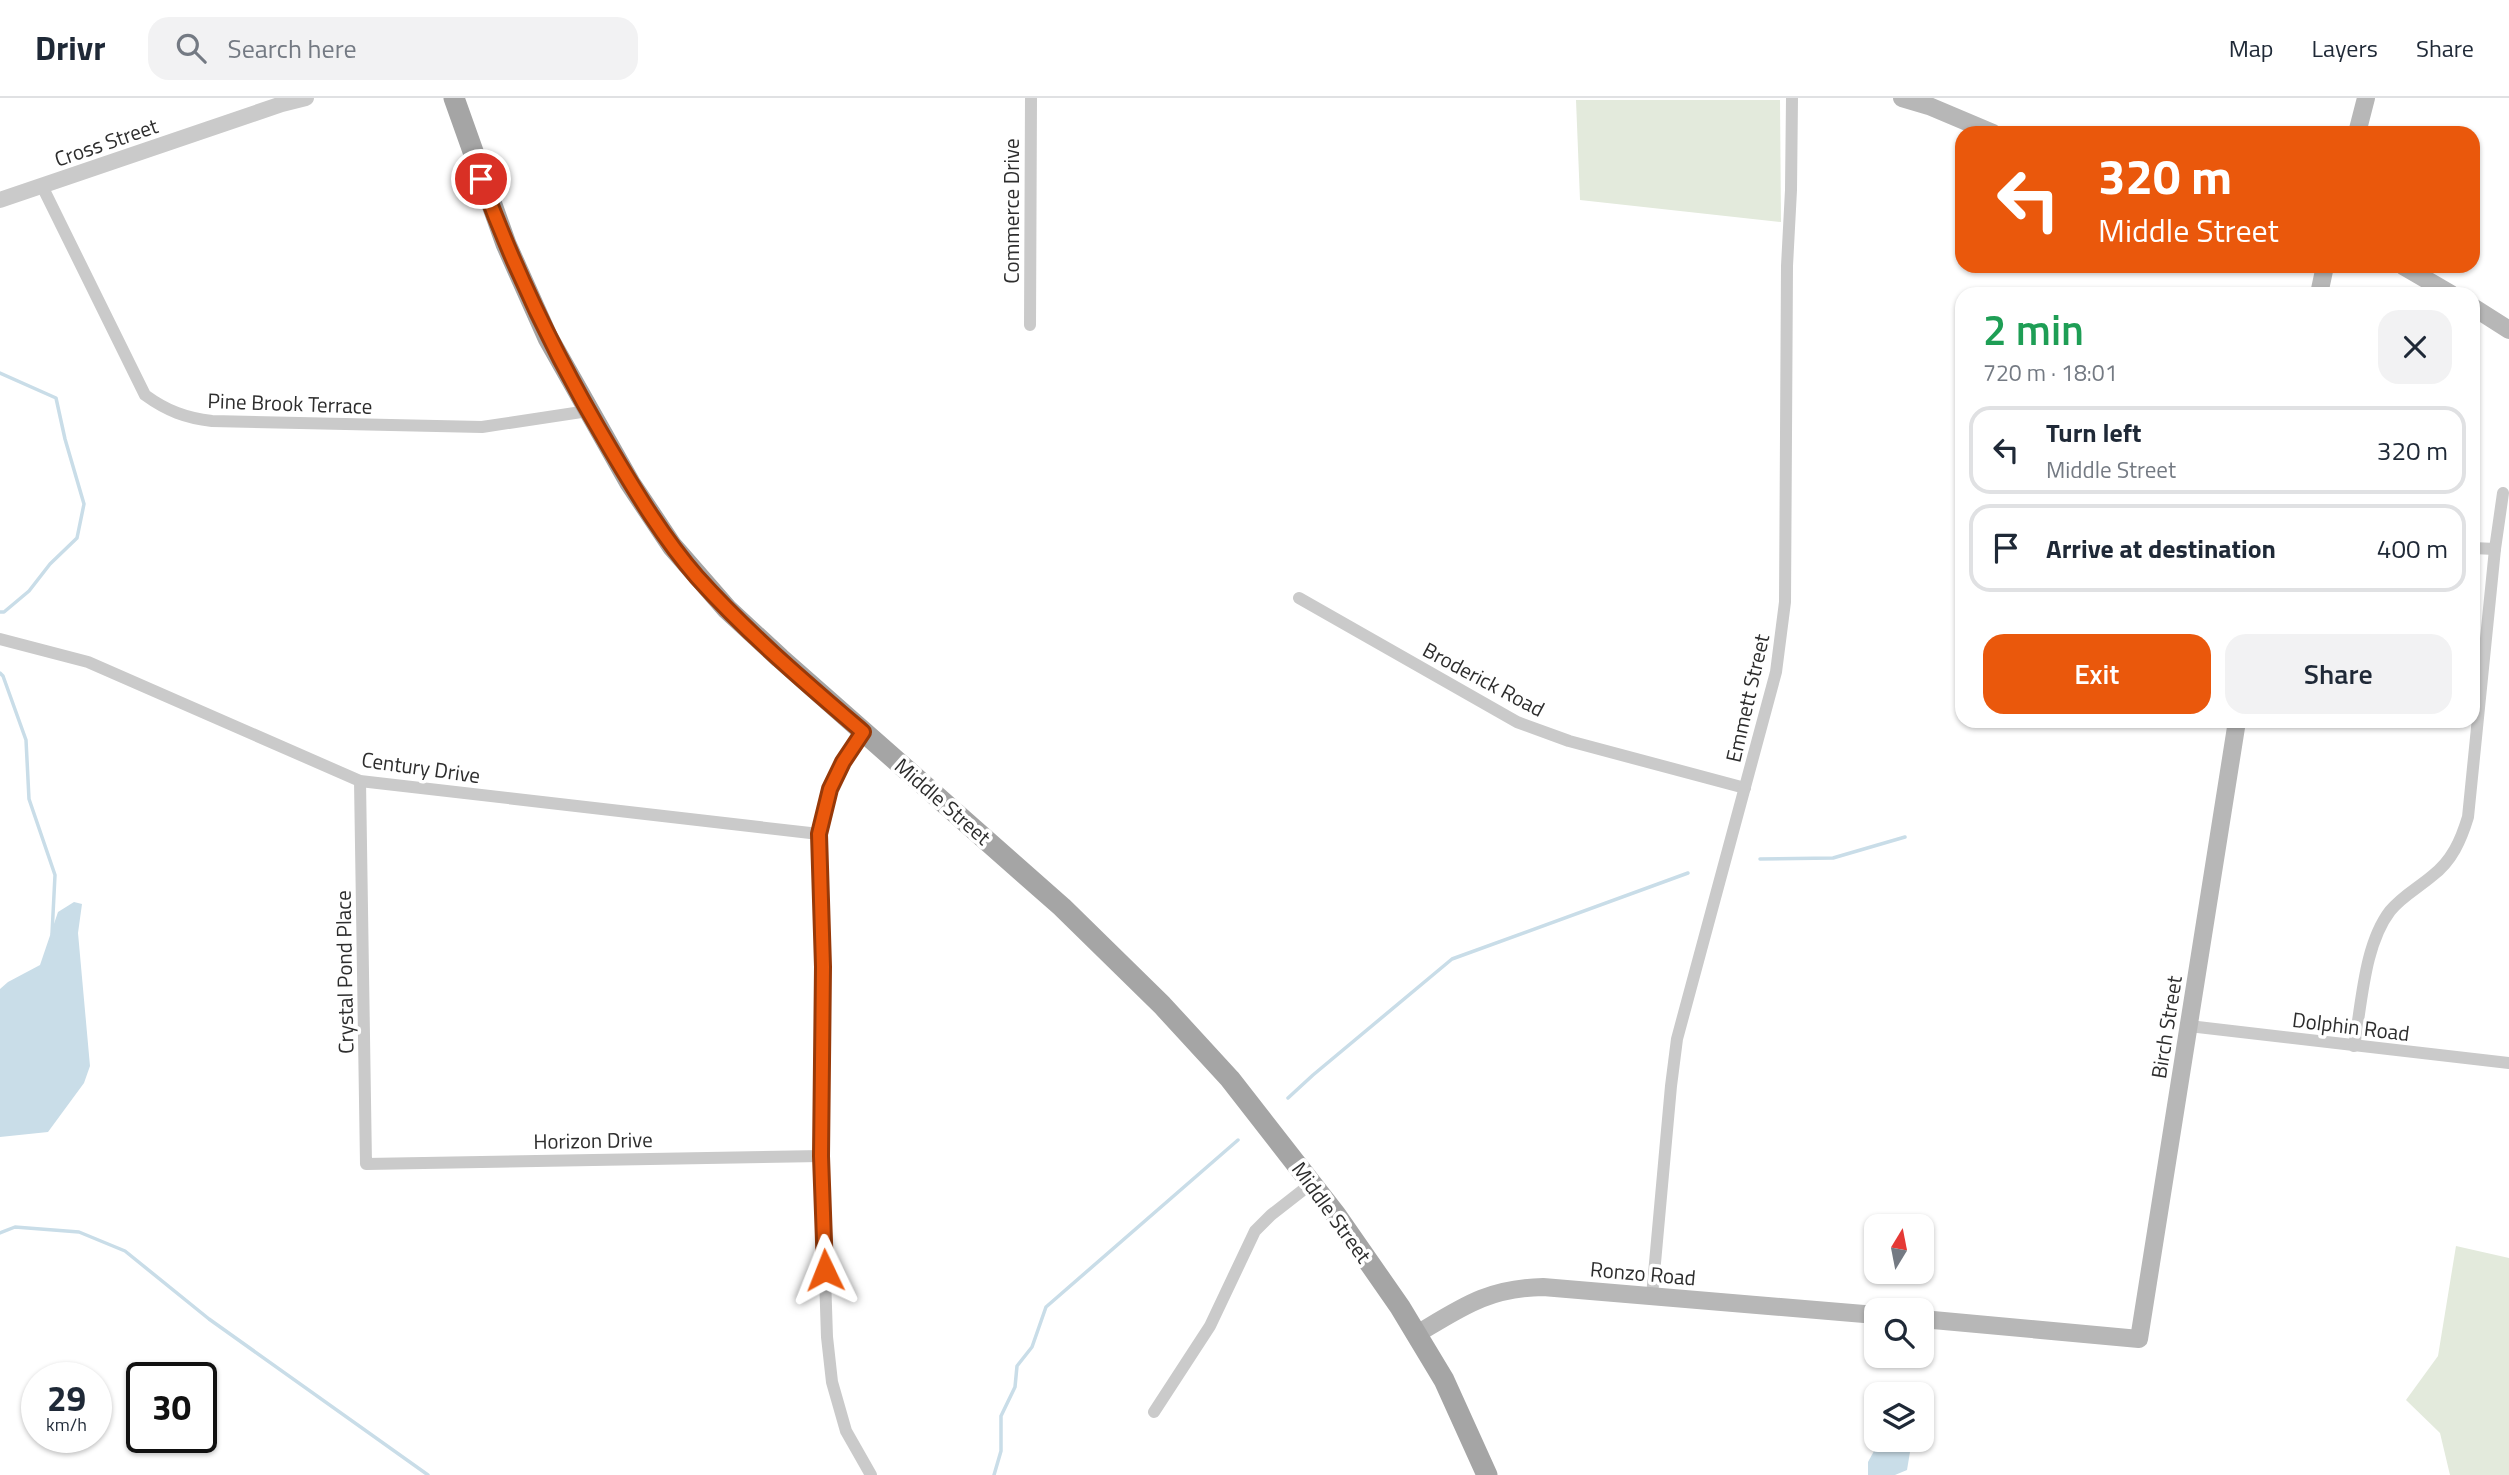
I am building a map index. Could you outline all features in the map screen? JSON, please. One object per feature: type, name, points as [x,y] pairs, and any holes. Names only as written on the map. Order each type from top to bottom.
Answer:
[{"type":"main road","name":"Middle Street","points":[[454,98],[481,179],[520,278],[548,338],[630,483],[672,546],[696,576],[779,658],[1041,887],[1162,1005],[1230,1079],[1356,1242],[1417,1334],[1444,1380],[1487,1475]]},
{"type":"main road","points":[[1902,98],[1976,126]]},
{"type":"main road","points":[[2359,126],[2366,98]]},
{"type":"main road","points":[[2415,273],[2439,287]]},
{"type":"main road","points":[[2480,311],[2509,330]]},
{"type":"main road","name":"Birch Street","points":[[1934,1320],[2139,1339],[2236,728]]},
{"type":"main road","name":"Ronzo Road","points":[[1417,1334],[1468,1304],[1504,1290],[1543,1287],[1864,1314]]},
{"type":"street","name":"Cross Street","points":[[0,200],[306,98]]},
{"type":"street","name":"Commerce Drive","points":[[1030,325],[1031,98]]},
{"type":"street","name":"Emmett Street","points":[[1652,1296],[1677,1039],[1778,660],[1786,602],[1787,279],[1792,98]]},
{"type":"street","name":"Pine Brook Terrace","points":[[42,186],[145,395],[182,416],[212,421],[482,427],[588,411]]},
{"type":"street","points":[[2480,698],[2503,493]]},
{"type":"street","points":[[2480,548],[2495,549]]},
{"type":"street","name":"Broderick Road","points":[[1299,598],[1517,722],[1569,741],[1745,788]]},
{"type":"street","name":"Century Drive","points":[[0,639],[88,662],[360,781],[819,834]]},
{"type":"street","points":[[2354,1046],[2370,956],[2381,925],[2402,898],[2433,876],[2456,849],[2468,817],[2477,728]]},
{"type":"street","points":[[863,732],[843,762],[830,789],[819,834],[823,967],[821,1156],[827,1337],[832,1382],[846,1431],[871,1475]]},
{"type":"street","name":"Crystal Pond Place","points":[[360,781],[366,1164]]},
{"type":"street","name":"Dolphin Road","points":[[2189,1026],[2509,1063]]},
{"type":"street","name":"Horizon Drive","points":[[366,1164],[821,1156]]},
{"type":"street","points":[[1154,1412],[1210,1326],[1255,1231],[1312,1183]]},
{"type":"shaded area","points":[[1576,100],[1780,100],[1781,222],[1580,200]]},
{"type":"shaded area","points":[[2456,1246],[2509,1258],[2509,1475],[2450,1475],[2440,1433],[2406,1400],[2438,1356]]},
{"type":"water","points":[[74,902],[82,904],[78,933],[90,1066],[84,1083],[48,1132],[0,1137],[0,989],[40,965],[58,912]]},
{"type":"water","points":[[1873,1452],[1910,1452],[1907,1470],[1895,1475],[1868,1475],[1868,1462]]},
{"type":"waterway","points":[[0,373],[56,398],[84,504],[77,538],[50,564],[29,591],[4,612],[0,612]]},
{"type":"waterway","points":[[0,673],[26,740],[29,799],[55,875],[52,934]]},
{"type":"waterway","points":[[1760,859],[1833,858],[1905,837]]},
{"type":"waterway","points":[[1288,1098],[1452,959],[1688,873]]},
{"type":"waterway","points":[[994,1475],[1001,1451],[1001,1416],[1015,1387],[1017,1366],[1032,1347],[1046,1307],[1238,1140]]},
{"type":"waterway","points":[[0,1233],[15,1227],[79,1232],[125,1251],[209,1319],[428,1475]]},
{"type":"route","points":[[481,179],[524,289],[548,338],[630,483],[672,546],[727,609],[863,732],[851,748],[830,789],[819,834],[823,967],[821,1156],[825,1270]]}]
